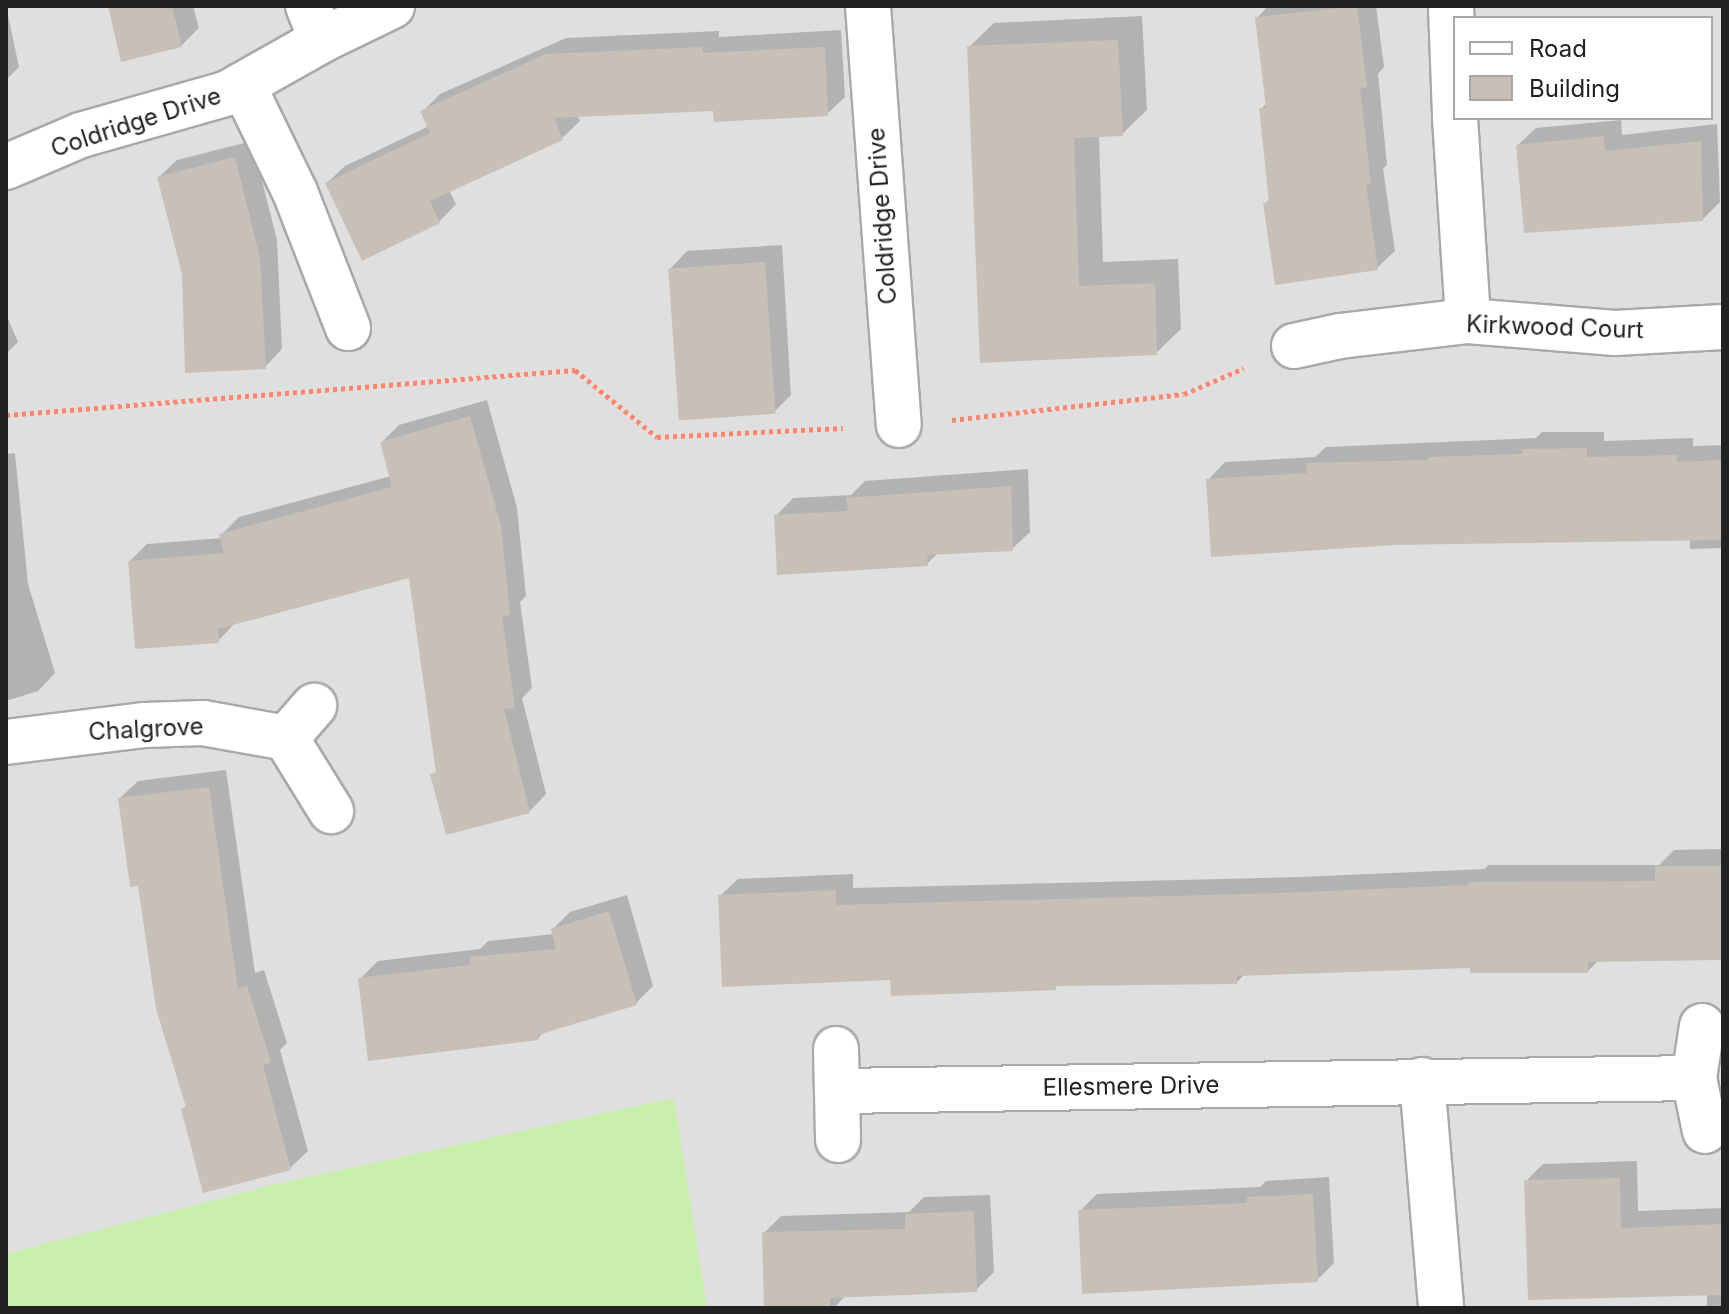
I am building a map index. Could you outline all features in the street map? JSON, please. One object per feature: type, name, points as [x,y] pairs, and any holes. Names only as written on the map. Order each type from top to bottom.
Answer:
[{"type":"street","name":"Coldridge Drive","points":[[6,167],[81,135],[203,101],[243,85],[315,23],[392,6]]},
{"type":"street","name":"Coldridge Drive","points":[[868,6],[899,425]]},
{"type":"street","points":[[1451,6],[1453,61]]},
{"type":"street","points":[[243,85],[295,192],[348,328]]},
{"type":"street","points":[[1455,120],[1468,321]]},
{"type":"street","name":"Kirkwood Court","points":[[1294,346],[1340,336],[1468,321],[1615,333],[1723,327]]},
{"type":"street","points":[[314,706],[286,738],[331,811]]},
{"type":"street","name":"Chalgrove","points":[[6,742],[145,725],[203,723],[286,738]]},
{"type":"street","points":[[1702,1026],[1694,1078],[1705,1131]]},
{"type":"street","name":"Ellesmere Drive","points":[[838,1140],[837,1070],[1422,1080],[1694,1078]]},
{"type":"street","points":[[1422,1080],[1441,1308]]},
{"type":"path","points":[[6,415],[575,370],[657,437],[899,425],[1184,394],[1294,346]]},
{"type":"shaded area","points":[[6,6],[1723,6],[1723,1308],[6,1308]]},
{"type":"green space","points":[[674,1098],[707,1308],[6,1308],[6,1254],[272,1185]]},
{"type":"building","points":[[108,6],[172,6],[182,47],[121,62]]},
{"type":"building","points":[[1357,6],[1367,87],[1360,88],[1371,184],[1366,184],[1378,270],[1275,285],[1263,203],[1269,202],[1259,108],[1266,108],[1255,17]]},
{"type":"building","points":[[1118,40],[1123,136],[1074,138],[1079,286],[1155,283],[1157,355],[980,363],[967,46]]},
{"type":"building","points":[[702,47],[703,53],[825,47],[828,116],[714,122],[713,111],[554,118],[563,140],[430,201],[440,223],[362,261],[325,183],[430,133],[420,111],[546,54]]},
{"type":"building","points":[[1604,136],[1605,151],[1701,141],[1703,221],[1524,233],[1516,145]]},
{"type":"building","points":[[235,157],[260,258],[266,369],[185,373],[182,274],[157,177]]},
{"type":"building","points":[[765,262],[776,414],[679,420],[668,269]]},
{"type":"building","points":[[470,416],[501,526],[510,615],[502,616],[515,708],[504,709],[530,813],[446,835],[430,774],[436,773],[409,578],[218,629],[219,643],[135,649],[128,561],[224,553],[219,534],[392,487],[380,442]]},
{"type":"building","points":[[1587,448],[1587,457],[1677,455],[1677,462],[1723,460],[1723,540],[1394,545],[1211,557],[1206,479],[1307,473],[1306,463],[1428,460],[1428,457],[1522,454],[1522,449]]},
{"type":"building","points":[[1011,486],[1013,551],[927,555],[928,566],[777,575],[774,515],[848,511],[846,498]]},
{"type":"building","points":[[209,787],[238,989],[247,986],[271,1062],[263,1065],[291,1170],[203,1193],[181,1109],[186,1107],[156,1009],[138,886],[130,887],[118,798]]},
{"type":"building","points":[[1655,866],[1723,866],[1723,960],[1588,962],[1588,973],[1470,973],[1470,968],[1237,976],[1237,984],[1056,986],[1056,990],[891,996],[890,980],[722,987],[718,895],[836,890],[836,905],[1280,893],[1469,885],[1468,882],[1655,881]]},
{"type":"building","points":[[609,911],[637,1005],[538,1035],[539,1040],[368,1061],[358,978],[470,965],[469,957],[556,949],[551,929]]},
{"type":"building","points":[[1620,1178],[1621,1228],[1723,1224],[1723,1295],[1528,1300],[1524,1180]]},
{"type":"building","points":[[1313,1194],[1318,1282],[1082,1294],[1078,1210],[1247,1203],[1247,1197]]},
{"type":"building","points":[[974,1211],[977,1292],[830,1298],[830,1308],[764,1308],[762,1232],[905,1229],[905,1214]]}]
